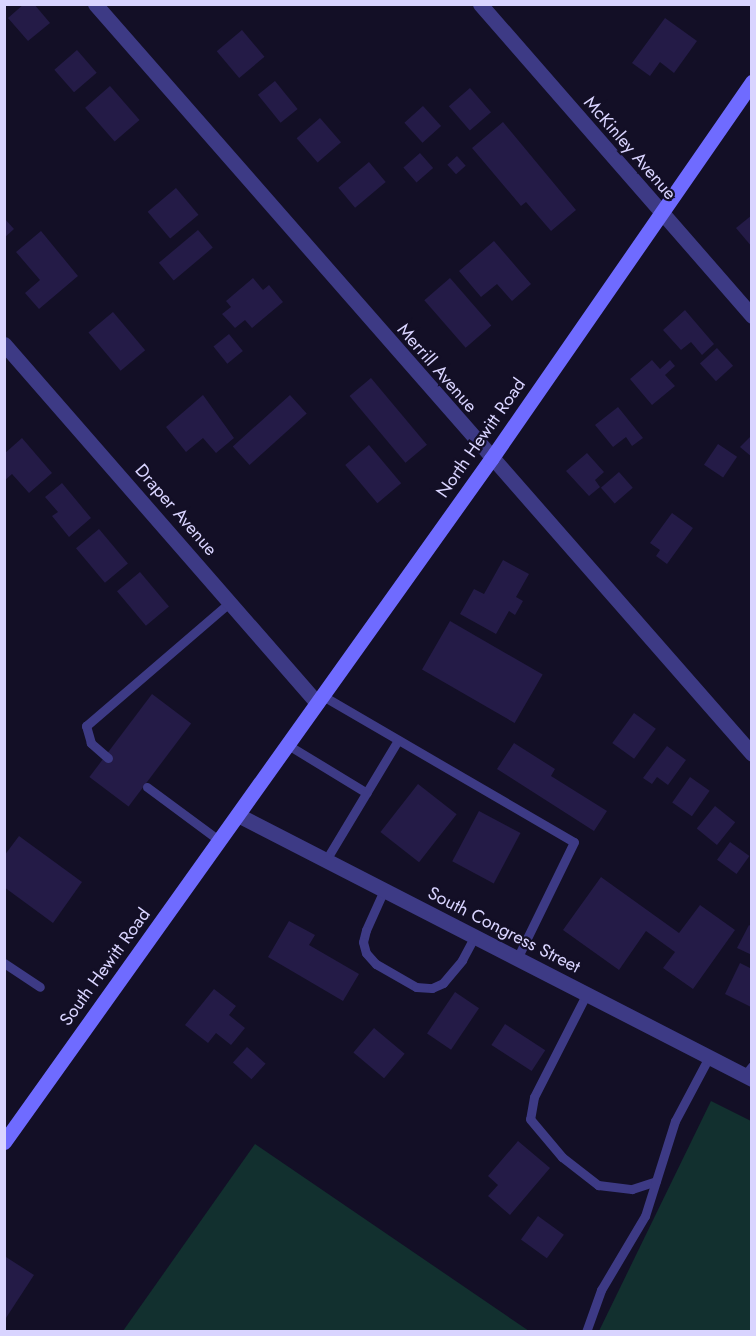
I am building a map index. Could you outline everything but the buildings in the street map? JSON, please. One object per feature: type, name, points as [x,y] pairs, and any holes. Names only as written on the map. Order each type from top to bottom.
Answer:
[{"type":"main road","name":"North Hewitt Road","points":[[238,815],[491,459],[752,81]]},
{"type":"main road","name":"South Hewitt Road","points":[[4,1142],[238,815]]},
{"type":"street","name":"Merrill Avenue","points":[[95,4],[491,459],[752,754]]},
{"type":"street","name":"McKinley Avenue","points":[[480,4],[752,316]]},
{"type":"street","name":"Draper Avenue","points":[[4,344],[230,602],[320,699]]},
{"type":"street","name":"South Congress Street","points":[[238,815],[586,995],[710,1057],[749,1073]]},
{"type":"lane","points":[[108,758],[91,743],[86,726],[230,602]]},
{"type":"lane","points":[[320,699],[398,740],[574,842],[517,959]]},
{"type":"lane","points":[[326,860],[398,740]]},
{"type":"lane","points":[[288,745],[367,793]]},
{"type":"lane","points":[[147,787],[220,841]]},
{"type":"lane","points":[[384,890],[363,942],[376,964],[416,987],[432,988],[443,984],[462,960],[474,937]]},
{"type":"lane","points":[[4,963],[40,987]]},
{"type":"lane","points":[[586,995],[534,1097],[530,1119],[562,1157],[598,1185],[632,1189],[656,1182]]},
{"type":"lane","points":[[586,1332],[601,1290],[645,1216],[675,1121],[710,1057]]},
{"type":"green space","points":[[711,1101],[751,1121],[751,1331],[599,1331]]},
{"type":"green space","points":[[255,1144],[529,1331],[123,1331]]}]
